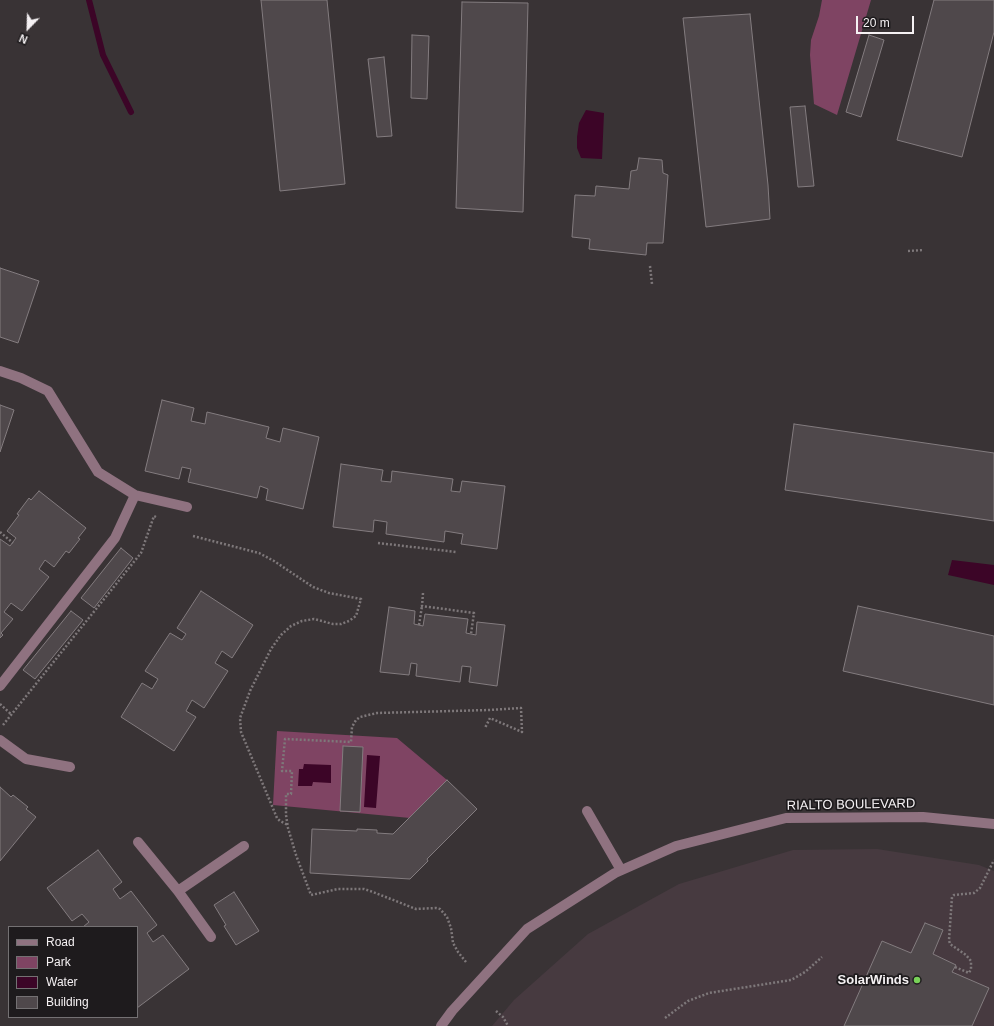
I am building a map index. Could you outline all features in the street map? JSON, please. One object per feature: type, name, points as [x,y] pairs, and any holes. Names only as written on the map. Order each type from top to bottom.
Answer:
[{"type":"street","points":[[0,371],[21,378],[48,391],[98,472],[135,495],[187,507]]},
{"type":"street","points":[[0,686],[115,538],[135,495]]},
{"type":"street","points":[[0,740],[26,760],[70,767]]},
{"type":"street","points":[[587,811],[621,870]]},
{"type":"street","name":"RIALTO BOULEVARD","points":[[442,1026],[452,1011],[527,929],[621,870],[676,846],[786,818],[923,817],[994,824]]},
{"type":"street","points":[[138,842],[178,891],[211,937]]},
{"type":"street","points":[[178,891],[244,846]]},
{"type":"path","points":[[908,251],[924,250]]},
{"type":"path","points":[[650,266],[652,284]]},
{"type":"path","points":[[3,725],[141,553],[154,516],[160,518]]},
{"type":"path","points":[[0,532],[13,543]]},
{"type":"path","points":[[193,536],[259,553],[313,586],[329,593],[361,599],[356,616],[349,621],[341,624],[334,624],[314,619],[302,621],[291,626],[281,635],[271,649],[250,691],[240,718],[241,732],[276,818],[288,825]]},
{"type":"path","points":[[378,543],[456,552]]},
{"type":"path","points":[[419,625],[423,593]]},
{"type":"path","points":[[422,606],[474,614],[471,634]]},
{"type":"path","points":[[0,704],[12,715]]},
{"type":"path","points":[[466,962],[453,943],[451,928],[447,917],[436,908],[416,909],[364,889],[338,889],[311,894],[296,855],[286,815],[286,794],[291,794],[292,771],[282,771],[285,738],[351,742],[352,728],[356,720],[360,717],[377,713],[521,708],[522,732],[490,718],[485,728]]},
{"type":"path","points":[[954,967],[969,972],[971,969],[971,961],[966,955],[950,944],[952,897],[954,895],[974,893],[980,888],[994,860]]},
{"type":"path","points":[[665,1018],[688,1001],[709,993],[792,980],[805,972],[822,957]]},
{"type":"path","points":[[496,1011],[503,1017],[508,1026]]},
{"type":"shaded area","points":[[877,849],[979,865],[994,871],[994,1026],[492,1026],[514,1000],[588,934],[679,884],[793,850]]},
{"type":"green space","points":[[822,0],[871,0],[837,115],[814,104],[810,55],[811,40],[819,16]]},
{"type":"green space","points":[[277,731],[397,738],[447,780],[410,818],[273,805]]},
{"type":"water","points":[[586,110],[604,113],[602,159],[581,158],[577,148],[579,123]]},
{"type":"water","points":[[952,560],[994,565],[994,585],[948,575]]},
{"type":"water","points":[[367,755],[380,756],[376,808],[364,807]]},
{"type":"water","points":[[304,764],[331,765],[331,783],[313,782],[312,786],[298,786],[299,769],[303,769]]},
{"type":"building","points":[[261,0],[327,0],[345,184],[280,191]]},
{"type":"building","points":[[934,0],[994,0],[994,32],[962,157],[897,140]]},
{"type":"building","points":[[462,2],[528,3],[523,212],[456,208]]},
{"type":"building","points":[[750,14],[768,185],[770,219],[706,227],[683,18]]},
{"type":"building","points":[[412,35],[429,36],[427,99],[411,98]]},
{"type":"building","points":[[869,35],[884,40],[861,117],[846,112]]},
{"type":"building","points":[[384,57],[392,136],[377,137],[368,59]]},
{"type":"building","points":[[805,106],[814,186],[798,187],[790,107]]},
{"type":"building","points":[[639,158],[662,160],[663,173],[668,175],[663,243],[647,243],[646,255],[589,249],[590,239],[572,237],[575,195],[595,196],[596,186],[629,189],[631,171],[637,170]]},
{"type":"building","points":[[0,268],[39,281],[18,343],[0,337]]},
{"type":"building","points":[[162,400],[194,408],[191,421],[205,424],[207,412],[269,427],[266,438],[280,442],[283,428],[319,437],[303,509],[266,500],[268,489],[260,486],[257,498],[188,482],[191,469],[182,467],[179,479],[145,471]]},
{"type":"building","points":[[0,405],[14,410],[0,452]]},
{"type":"building","points":[[794,424],[994,453],[994,521],[785,490]]},
{"type":"building","points":[[341,464],[383,470],[381,481],[391,482],[392,471],[453,479],[451,491],[460,492],[462,481],[505,486],[497,549],[461,544],[463,534],[445,531],[444,542],[386,534],[387,522],[374,520],[373,532],[333,527]]},
{"type":"building","points":[[39,491],[86,528],[78,538],[80,539],[69,553],[66,551],[54,567],[45,560],[39,569],[49,577],[22,611],[11,603],[4,612],[13,619],[1,633],[3,635],[0,638],[0,539],[10,546],[16,538],[7,531],[29,498],[31,500]]},
{"type":"building","points":[[121,548],[133,558],[94,608],[81,598]]},
{"type":"building","points":[[201,591],[253,625],[232,658],[222,651],[215,663],[228,671],[204,708],[192,700],[186,711],[196,717],[174,751],[121,717],[142,683],[152,689],[158,679],[145,671],[170,633],[182,640],[186,634],[177,628]]},
{"type":"building","points":[[858,606],[994,636],[994,705],[843,671]]},
{"type":"building","points":[[389,607],[415,611],[414,624],[423,626],[425,614],[468,619],[466,633],[476,635],[477,622],[505,625],[497,686],[469,682],[471,667],[462,666],[460,682],[416,676],[417,664],[411,663],[409,675],[380,672]]},
{"type":"building","points":[[71,611],[83,620],[35,679],[23,670]]},
{"type":"building","points":[[343,746],[363,747],[360,812],[340,811]]},
{"type":"building","points":[[447,780],[477,809],[427,859],[428,861],[410,879],[310,873],[312,829],[357,831],[357,829],[377,830],[377,833],[393,834]]},
{"type":"building","points":[[0,787],[11,797],[13,795],[28,807],[26,809],[36,817],[0,861]]},
{"type":"building","points":[[98,850],[122,882],[113,889],[120,899],[131,891],[157,925],[147,933],[153,942],[163,935],[189,969],[138,1007],[138,926],[84,926],[89,922],[82,914],[72,921],[47,888]]},
{"type":"building","points":[[234,892],[259,931],[236,945],[224,926],[226,925],[214,905]]},
{"type":"building","name":"SolarWinds","points":[[925,923],[943,930],[933,954],[956,965],[952,972],[989,988],[972,1026],[844,1026],[882,941],[911,953]]},
{"type":"waterway","points":[[89,0],[103,55],[131,112]]},
{"type":"place","name":"SolarWinds","points":[[917,980]]}]
